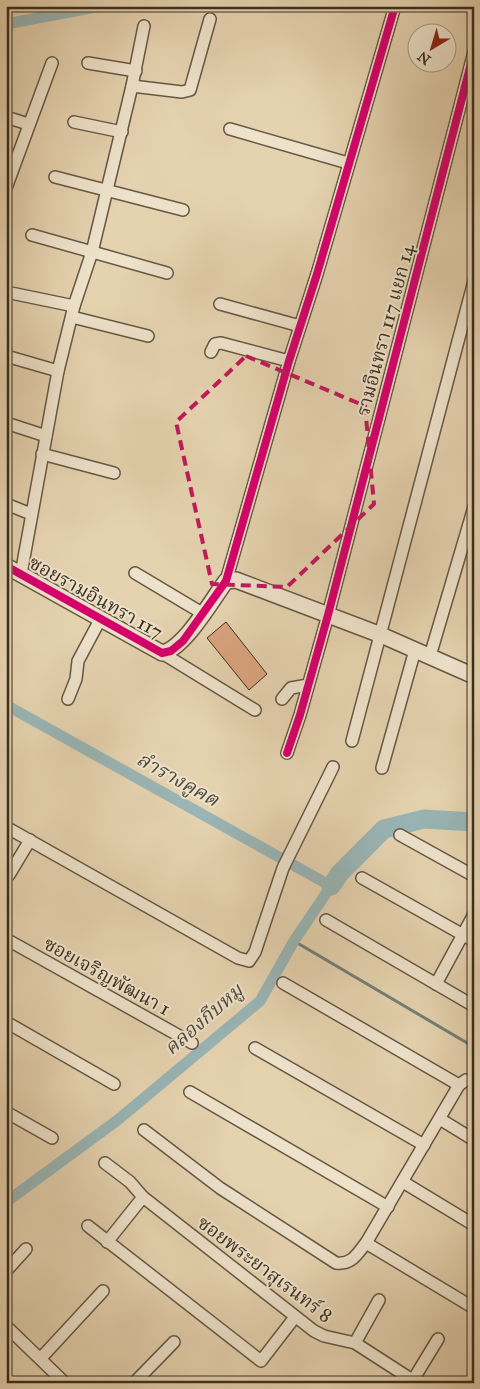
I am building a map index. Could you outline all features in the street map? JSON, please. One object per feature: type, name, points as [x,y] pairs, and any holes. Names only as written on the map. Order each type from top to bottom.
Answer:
[{"type":"street","points":[[395,6],[317,274],[288,362],[226,581],[236,580],[381,635],[474,676]]},
{"type":"street","points":[[132,86],[182,92],[190,90],[210,19]]},
{"type":"street","points":[[21,574],[58,371],[73,311],[92,252],[108,191],[136,72],[144,26]]},
{"type":"street","name":"รามอินทรา 117 แยก 14","points":[[287,753],[328,615],[474,52]]},
{"type":"street","points":[[88,62],[136,72]]},
{"type":"street","points":[[6,188],[52,63]]},
{"type":"street","points":[[6,117],[28,124]]},
{"type":"street","points":[[74,122],[122,132]]},
{"type":"street","points":[[230,129],[348,163]]},
{"type":"street","points":[[55,178],[183,210]]},
{"type":"street","points":[[32,235],[167,273]]},
{"type":"street","points":[[352,741],[474,281]]},
{"type":"street","points":[[11,293],[148,336]]},
{"type":"street","points":[[220,304],[300,326]]},
{"type":"street","points":[[211,352],[215,344],[220,343],[288,362]]},
{"type":"street","points":[[6,356],[58,371]]},
{"type":"street","points":[[6,423],[46,436]]},
{"type":"street","points":[[42,454],[114,473]]},
{"type":"street","points":[[6,504],[31,514]]},
{"type":"street","points":[[430,656],[474,507]]},
{"type":"street","name":"ซอยรามอินทรา 117","points":[[6,566],[162,653],[176,648],[226,581]]},
{"type":"street","points":[[135,573],[202,613]]},
{"type":"street","points":[[68,699],[76,679],[78,661],[101,618]]},
{"type":"street","points":[[382,768],[415,650]]},
{"type":"street","points":[[162,653],[255,710]]},
{"type":"street","points":[[282,699],[291,688],[308,685]]},
{"type":"street","points":[[6,827],[244,960],[249,961],[255,952],[289,854],[333,767]]},
{"type":"street","points":[[400,835],[474,876]]},
{"type":"street","points":[[9,875],[30,840]]},
{"type":"street","points":[[362,878],[474,941]]},
{"type":"street","points":[[436,984],[474,914]]},
{"type":"street","points":[[326,920],[474,1006]]},
{"type":"street","name":"ซอยเจริญพัฒนา 1","points":[[6,939],[192,1043]]},
{"type":"street","points":[[283,983],[459,1085]]},
{"type":"street","points":[[6,1022],[114,1084]]},
{"type":"street","points":[[255,1048],[424,1145]]},
{"type":"street","points":[[144,1130],[220,1188],[336,1263],[345,1264],[351,1261],[366,1243],[459,1085],[466,1080],[474,1080]]},
{"type":"street","points":[[190,1092],[388,1207]]},
{"type":"street","points":[[6,1112],[52,1138]]},
{"type":"street","points":[[440,1119],[474,1140]]},
{"type":"street","name":"ซอยพระยาสุเรนทร์ 8","points":[[105,1163],[130,1182],[143,1197],[295,1316],[324,1336],[355,1343],[415,1381]]},
{"type":"street","points":[[403,1182],[474,1225]]},
{"type":"street","points":[[107,1242],[143,1197]]},
{"type":"street","points":[[88,1226],[261,1361],[295,1316]]},
{"type":"street","points":[[366,1243],[474,1308]]},
{"type":"street","points":[[6,1271],[26,1249]]},
{"type":"street","points":[[41,1358],[103,1291]]},
{"type":"street","points":[[355,1343],[380,1300]]},
{"type":"street","points":[[6,1326],[65,1383]]},
{"type":"street","points":[[415,1381],[438,1340]]},
{"type":"street","points":[[134,1383],[174,1342]]},
{"type":"highlighted area","points":[[246,356],[365,406],[374,504],[287,587],[212,584],[176,422]]},
{"type":"building","points":[[226,622],[267,674],[249,690],[207,638]]},
{"type":"waterway","points":[[6,24],[101,6]]},
{"type":"waterway","name":"คลองกีบหมู","points":[[6,705],[331,886],[294,941],[260,1001],[119,1119],[6,1202]]},
{"type":"waterway","name":"คลองกีบหมู","points":[[331,886],[340,873],[384,829],[424,819],[474,822]]},
{"type":"waterway","points":[[294,941],[474,1047]]},
{"type":"cycle path","points":[[6,566],[162,653],[171,651],[183,641],[226,581],[289,361],[317,274],[395,6]]},
{"type":"cycle path","points":[[287,753],[300,715],[328,615],[474,52]]},
{"type":"water label","name":"ลำรางคูคต","points":[[178,779]]}]
